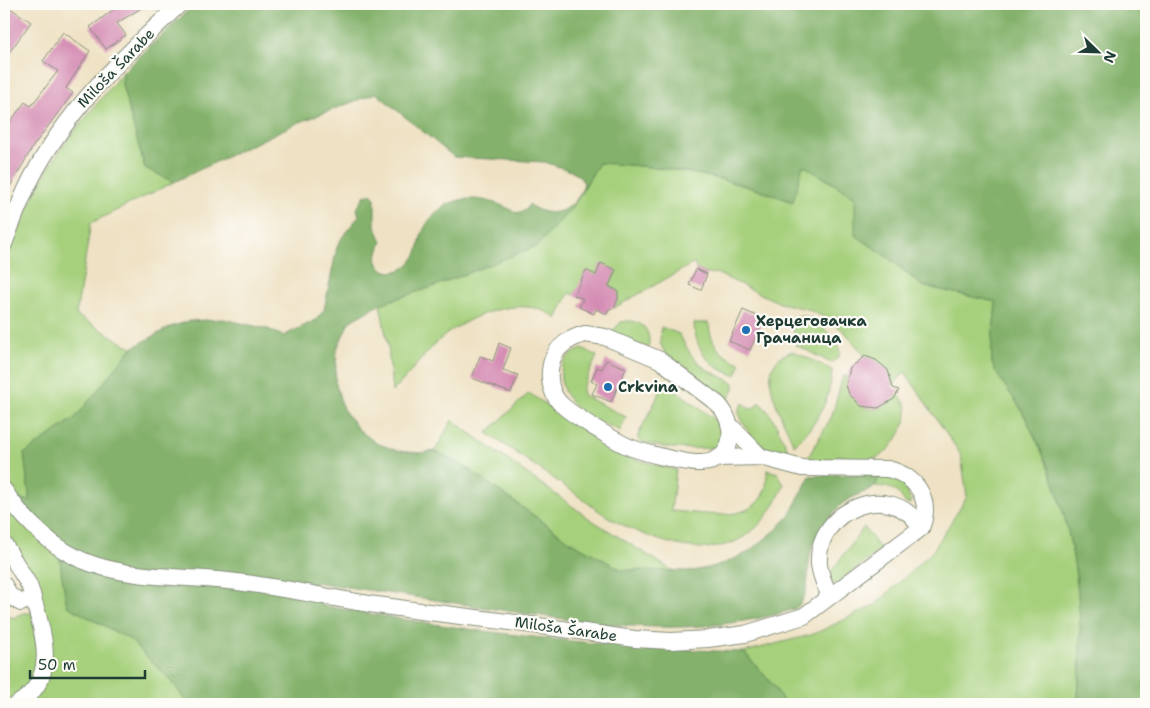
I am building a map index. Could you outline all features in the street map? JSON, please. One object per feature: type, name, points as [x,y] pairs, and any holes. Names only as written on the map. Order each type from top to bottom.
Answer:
[{"type":"street","name":"Miloša Šarabe","points":[[4,244],[30,181],[62,127],[98,82],[180,4]]},
{"type":"street","points":[[760,457],[732,426],[726,412],[718,404],[666,364],[605,337],[585,334],[573,338],[558,348],[551,362],[549,378],[552,389],[562,405],[624,445],[694,463],[704,463],[718,458],[760,457],[802,468],[888,469],[903,474],[917,484],[924,500],[925,514],[921,528]]},
{"type":"street","points":[[718,458],[728,445],[732,426]]},
{"type":"street","name":"Miloša Šarabe","points":[[4,490],[12,503],[33,527],[66,552],[91,564],[132,575],[244,582],[376,605],[671,641],[708,639],[775,626],[804,616],[921,528]]},
{"type":"street","points":[[830,596],[820,572],[819,552],[826,532],[840,516],[862,504],[882,503],[901,509],[916,520],[921,528]]},
{"type":"street","points":[[4,544],[29,585],[46,643],[45,662],[38,682],[30,693],[17,704]]},
{"type":"street","points":[[4,585],[9,595],[21,603],[28,600],[32,594]]},
{"type":"green space","points":[[195,4],[1146,4],[1146,704],[1077,704],[1080,673],[1079,610],[1072,548],[1056,488],[1045,459],[1022,411],[992,363],[996,302],[923,286],[890,259],[855,235],[855,197],[803,165],[793,202],[721,179],[698,174],[651,167],[599,163],[572,208],[537,246],[435,286],[380,304],[349,322],[337,349],[335,381],[343,409],[358,429],[376,443],[398,451],[419,453],[435,451],[464,466],[571,542],[622,570],[693,571],[720,565],[747,553],[776,530],[789,516],[810,476],[881,473],[876,484],[874,487],[843,503],[821,530],[812,549],[805,594],[795,609],[757,619],[685,627],[649,627],[577,621],[314,582],[320,605],[425,623],[531,637],[637,647],[744,652],[773,685],[785,704],[188,704],[170,679],[129,639],[67,606],[61,571],[59,541],[16,498],[30,501],[24,454],[76,417],[132,348],[170,327],[190,321],[223,319],[268,329],[283,336],[316,320],[324,310],[337,247],[359,216],[357,209],[364,196],[371,194],[375,198],[375,226],[382,241],[376,259],[379,266],[384,270],[394,272],[405,267],[414,258],[424,229],[432,216],[442,207],[466,199],[479,199],[492,202],[517,213],[526,210],[529,204],[546,212],[554,212],[562,210],[576,200],[584,183],[579,176],[571,171],[545,162],[454,157],[376,93],[295,124],[174,182],[145,168],[122,85],[123,72]]},
{"type":"green space","points":[[123,72],[122,85],[145,168],[174,182],[91,223],[76,315],[132,348],[76,417],[24,454],[30,501],[16,498],[4,474],[4,273],[11,248],[36,191],[51,164],[68,139]]},
{"type":"green space","points":[[599,163],[651,167],[697,174],[720,179],[792,202],[803,165],[855,197],[890,259],[922,286],[996,302],[992,362],[1022,411],[1045,459],[1056,488],[1072,548],[1079,610],[1080,673],[1077,704],[785,704],[773,685],[744,652],[814,634],[875,605],[932,552],[967,497],[961,455],[905,372],[893,385],[888,371],[876,363],[876,360],[865,356],[844,331],[826,318],[807,309],[780,303],[716,273],[707,274],[696,269],[694,263],[614,308],[618,299],[618,291],[609,286],[616,271],[601,264],[596,275],[574,295],[569,293],[557,319],[544,311],[529,307],[513,307],[496,310],[464,323],[438,341],[392,392],[388,345],[380,304],[435,286],[572,208]]},
{"type":"green space","points":[[797,316],[813,319],[837,341],[840,352],[838,358],[831,363],[796,345],[793,329]]},
{"type":"green space","points":[[621,322],[638,323],[646,329],[649,337],[648,348],[611,333]]},
{"type":"green space","points":[[694,323],[709,323],[714,343],[722,353],[741,363],[736,375],[719,368],[706,357],[697,342]]},
{"type":"green space","points":[[661,327],[679,334],[691,355],[706,369],[734,383],[734,390],[726,403],[665,353],[660,343]]},
{"type":"green space","points":[[582,349],[597,356],[582,389],[583,395],[626,417],[620,431],[583,413],[566,395],[562,386],[561,368],[565,360]]},
{"type":"green space","points":[[793,351],[832,370],[831,381],[821,412],[816,421],[794,445],[772,392],[771,379],[773,367],[780,358]]},
{"type":"green space","points":[[843,376],[847,376],[851,396],[857,403],[865,407],[873,409],[881,407],[890,403],[897,394],[907,408],[907,416],[902,429],[885,453],[873,459],[849,461],[842,455],[837,456],[833,461],[807,459],[832,416]]},
{"type":"green space","points":[[665,382],[726,428],[721,447],[668,448],[638,440],[638,435]]},
{"type":"green space","points":[[529,393],[619,455],[676,470],[671,511],[724,514],[737,513],[749,509],[758,501],[765,490],[767,470],[778,473],[784,485],[770,511],[753,530],[735,542],[714,547],[692,547],[669,543],[644,534],[606,515],[487,433]]},
{"type":"green space","points":[[759,402],[772,418],[788,449],[778,451],[762,446],[750,434],[738,411],[743,403],[750,409],[754,408]]},
{"type":"green space","points":[[452,420],[590,519],[673,571],[622,570],[571,542],[464,466],[435,451]]},
{"type":"green space","points":[[881,473],[886,473],[906,486],[911,504],[905,503],[893,490],[875,486]]},
{"type":"green space","points":[[6,505],[59,552],[67,606],[129,639],[170,679],[188,704],[21,704],[50,661],[4,533],[4,507]]},
{"type":"green space","points":[[864,527],[881,550],[835,584],[832,583],[830,573]]},
{"type":"green space","points":[[4,607],[8,615],[13,618],[23,613],[32,613],[40,671],[13,704],[4,704]]},
{"type":"building","points":[[4,4],[31,22],[4,60]]},
{"type":"building","points":[[121,4],[148,4],[117,23],[126,35],[106,49],[90,27]]},
{"type":"building","points":[[63,32],[90,51],[66,88],[73,93],[34,145],[4,197],[4,130],[25,102],[31,106],[58,71],[43,61]]},
{"type":"building","points":[[601,263],[616,270],[609,286],[618,291],[618,299],[614,308],[609,309],[607,314],[596,309],[594,314],[579,307],[583,299],[574,295],[586,270],[596,275]]},
{"type":"building","points":[[696,269],[707,274],[701,290],[689,285]]},
{"type":"building","name":"Херцеговачка Грачаница","points":[[743,310],[764,319],[750,350],[729,341]]},
{"type":"building","points":[[499,343],[511,348],[503,370],[518,375],[511,393],[472,378],[480,356],[493,361]]},
{"type":"building","points":[[865,356],[876,360],[888,370],[893,388],[899,390],[894,399],[878,408],[861,406],[849,394],[846,385],[850,368]]},
{"type":"building","points":[[606,360],[626,368],[611,402],[592,394],[597,384],[591,381],[597,367],[602,369]]},
{"type":"place","name":"Херцеговачка Грачаница","points":[[746,330]]},
{"type":"place","name":"Crkvina","points":[[608,387]]}]
